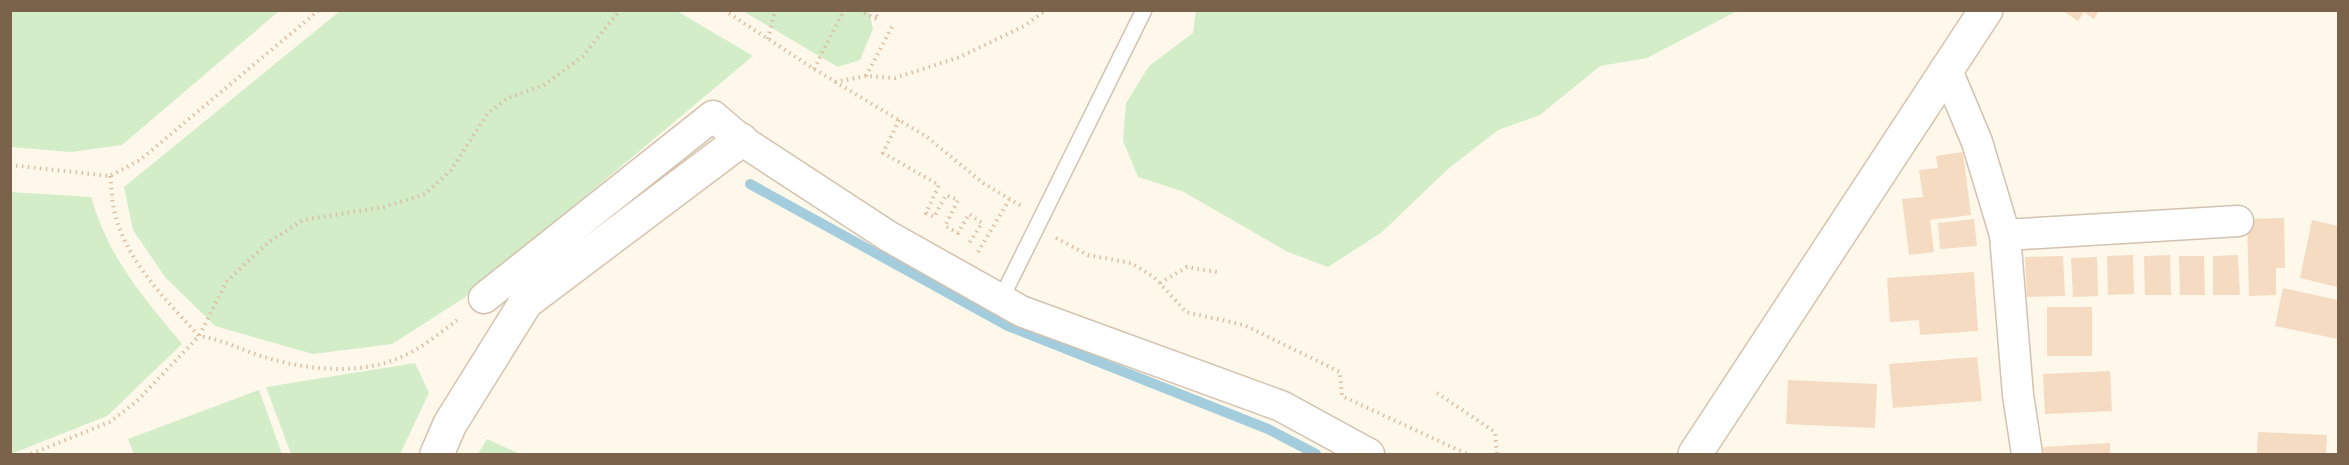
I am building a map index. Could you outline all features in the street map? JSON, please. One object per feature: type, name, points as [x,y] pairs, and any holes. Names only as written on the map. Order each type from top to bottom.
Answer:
[{"type":"street","points":[[1695,454],[1986,10]]},
{"type":"street","points":[[1946,68],[1977,142],[2005,235],[2018,395],[2026,454]]},
{"type":"street","points":[[484,298],[713,116],[741,140],[888,236],[1021,311],[1281,406],[1369,454]]},
{"type":"street","points":[[437,454],[450,424],[526,302],[741,140]]},
{"type":"street","points":[[2005,235],[2238,220]]},
{"type":"lane","points":[[1001,299],[1144,10]]},
{"type":"path","points":[[10,165],[110,176],[140,160],[319,10]]},
{"type":"path","points":[[32,454],[110,422],[137,400],[199,336],[227,281],[268,242],[303,220],[384,207],[425,194],[451,170],[488,113],[507,98],[544,85],[583,56],[620,10]]},
{"type":"path","points":[[724,10],[814,69],[927,137],[983,183],[1088,255],[1131,263],[1160,283],[1186,312],[1244,325],[1340,372],[1342,396],[1467,454]]},
{"type":"path","points":[[768,39],[775,10]]},
{"type":"path","points":[[814,69],[844,10]]},
{"type":"path","points":[[860,10],[880,21],[873,10]]},
{"type":"path","points":[[835,82],[866,76],[895,78],[960,57],[1024,26],[1046,10]]},
{"type":"path","points":[[866,76],[893,25]]},
{"type":"path","points":[[899,120],[883,153],[939,185],[926,213],[934,217],[946,195],[958,200],[945,226],[958,233],[969,214],[982,222],[968,247],[979,253],[1009,200]]},
{"type":"path","points":[[110,176],[116,218],[129,249],[148,278],[199,336],[224,339],[239,348],[300,366],[329,369],[362,366],[398,358],[433,338],[484,298]]},
{"type":"path","points":[[1160,283],[1187,267],[1217,272]]},
{"type":"path","points":[[1437,393],[1495,432],[1497,454]]},
{"type":"green space","points":[[10,11],[279,11],[122,145],[71,152],[11,147]]},
{"type":"green space","points":[[340,11],[677,11],[753,56],[464,298],[392,344],[313,354],[215,326],[165,277],[133,230],[124,187]]},
{"type":"green space","points":[[743,11],[869,11],[873,29],[860,60],[838,67]]},
{"type":"green space","points":[[1196,11],[1737,11],[1647,58],[1600,66],[1540,115],[1498,130],[1448,169],[1382,232],[1328,267],[1288,252],[1182,191],[1138,177],[1123,141],[1126,103],[1149,66],[1193,33]]},
{"type":"green space","points":[[10,192],[91,197],[107,240],[117,258],[140,292],[182,344],[107,416],[11,454]]},
{"type":"green space","points":[[415,363],[429,393],[400,454],[291,454],[266,387]]},
{"type":"green space","points":[[259,390],[282,454],[134,454],[128,439]]},
{"type":"green space","points":[[487,439],[520,454],[478,454]]},
{"type":"building","points":[[2062,10],[2099,10],[2094,19],[2084,12],[2078,21]]},
{"type":"building","points":[[1963,152],[1971,215],[1930,220],[1934,252],[1909,255],[1902,199],[1923,197],[1919,170],[1938,168],[1936,156]]},
{"type":"building","points":[[2284,218],[2285,268],[2276,268],[2276,295],[2249,296],[2247,219]]},
{"type":"building","points":[[1974,219],[1977,246],[1940,249],[1938,223]]},
{"type":"building","points":[[2312,220],[2338,226],[2338,287],[2300,278]]},
{"type":"building","points":[[2133,255],[2134,294],[2108,295],[2107,256]]},
{"type":"building","points":[[2170,255],[2171,295],[2145,295],[2144,256]]},
{"type":"building","points":[[2238,255],[2240,295],[2213,295],[2213,256]]},
{"type":"building","points":[[2063,256],[2065,296],[2027,297],[2025,257]]},
{"type":"building","points":[[2179,256],[2204,256],[2205,295],[2180,295]]},
{"type":"building","points":[[2097,257],[2098,296],[2073,297],[2071,258]]},
{"type":"building","points":[[1974,272],[1978,331],[1920,335],[1919,320],[1890,322],[1887,278]]},
{"type":"building","points":[[2283,288],[2338,300],[2338,339],[2275,326]]},
{"type":"building","points":[[2047,307],[2092,307],[2092,356],[2047,356]]},
{"type":"building","points":[[1977,357],[1982,401],[1893,408],[1889,364]]},
{"type":"building","points":[[2110,371],[2112,411],[2045,414],[2043,374]]},
{"type":"building","points":[[1788,380],[1877,384],[1875,428],[1786,424]]},
{"type":"building","points":[[2258,432],[2327,435],[2326,454],[2257,454]]},
{"type":"building","points":[[2110,443],[2110,454],[2044,454],[2043,447]]},
{"type":"waterway","points":[[750,184],[1008,326],[1268,429],[1316,454]]}]
